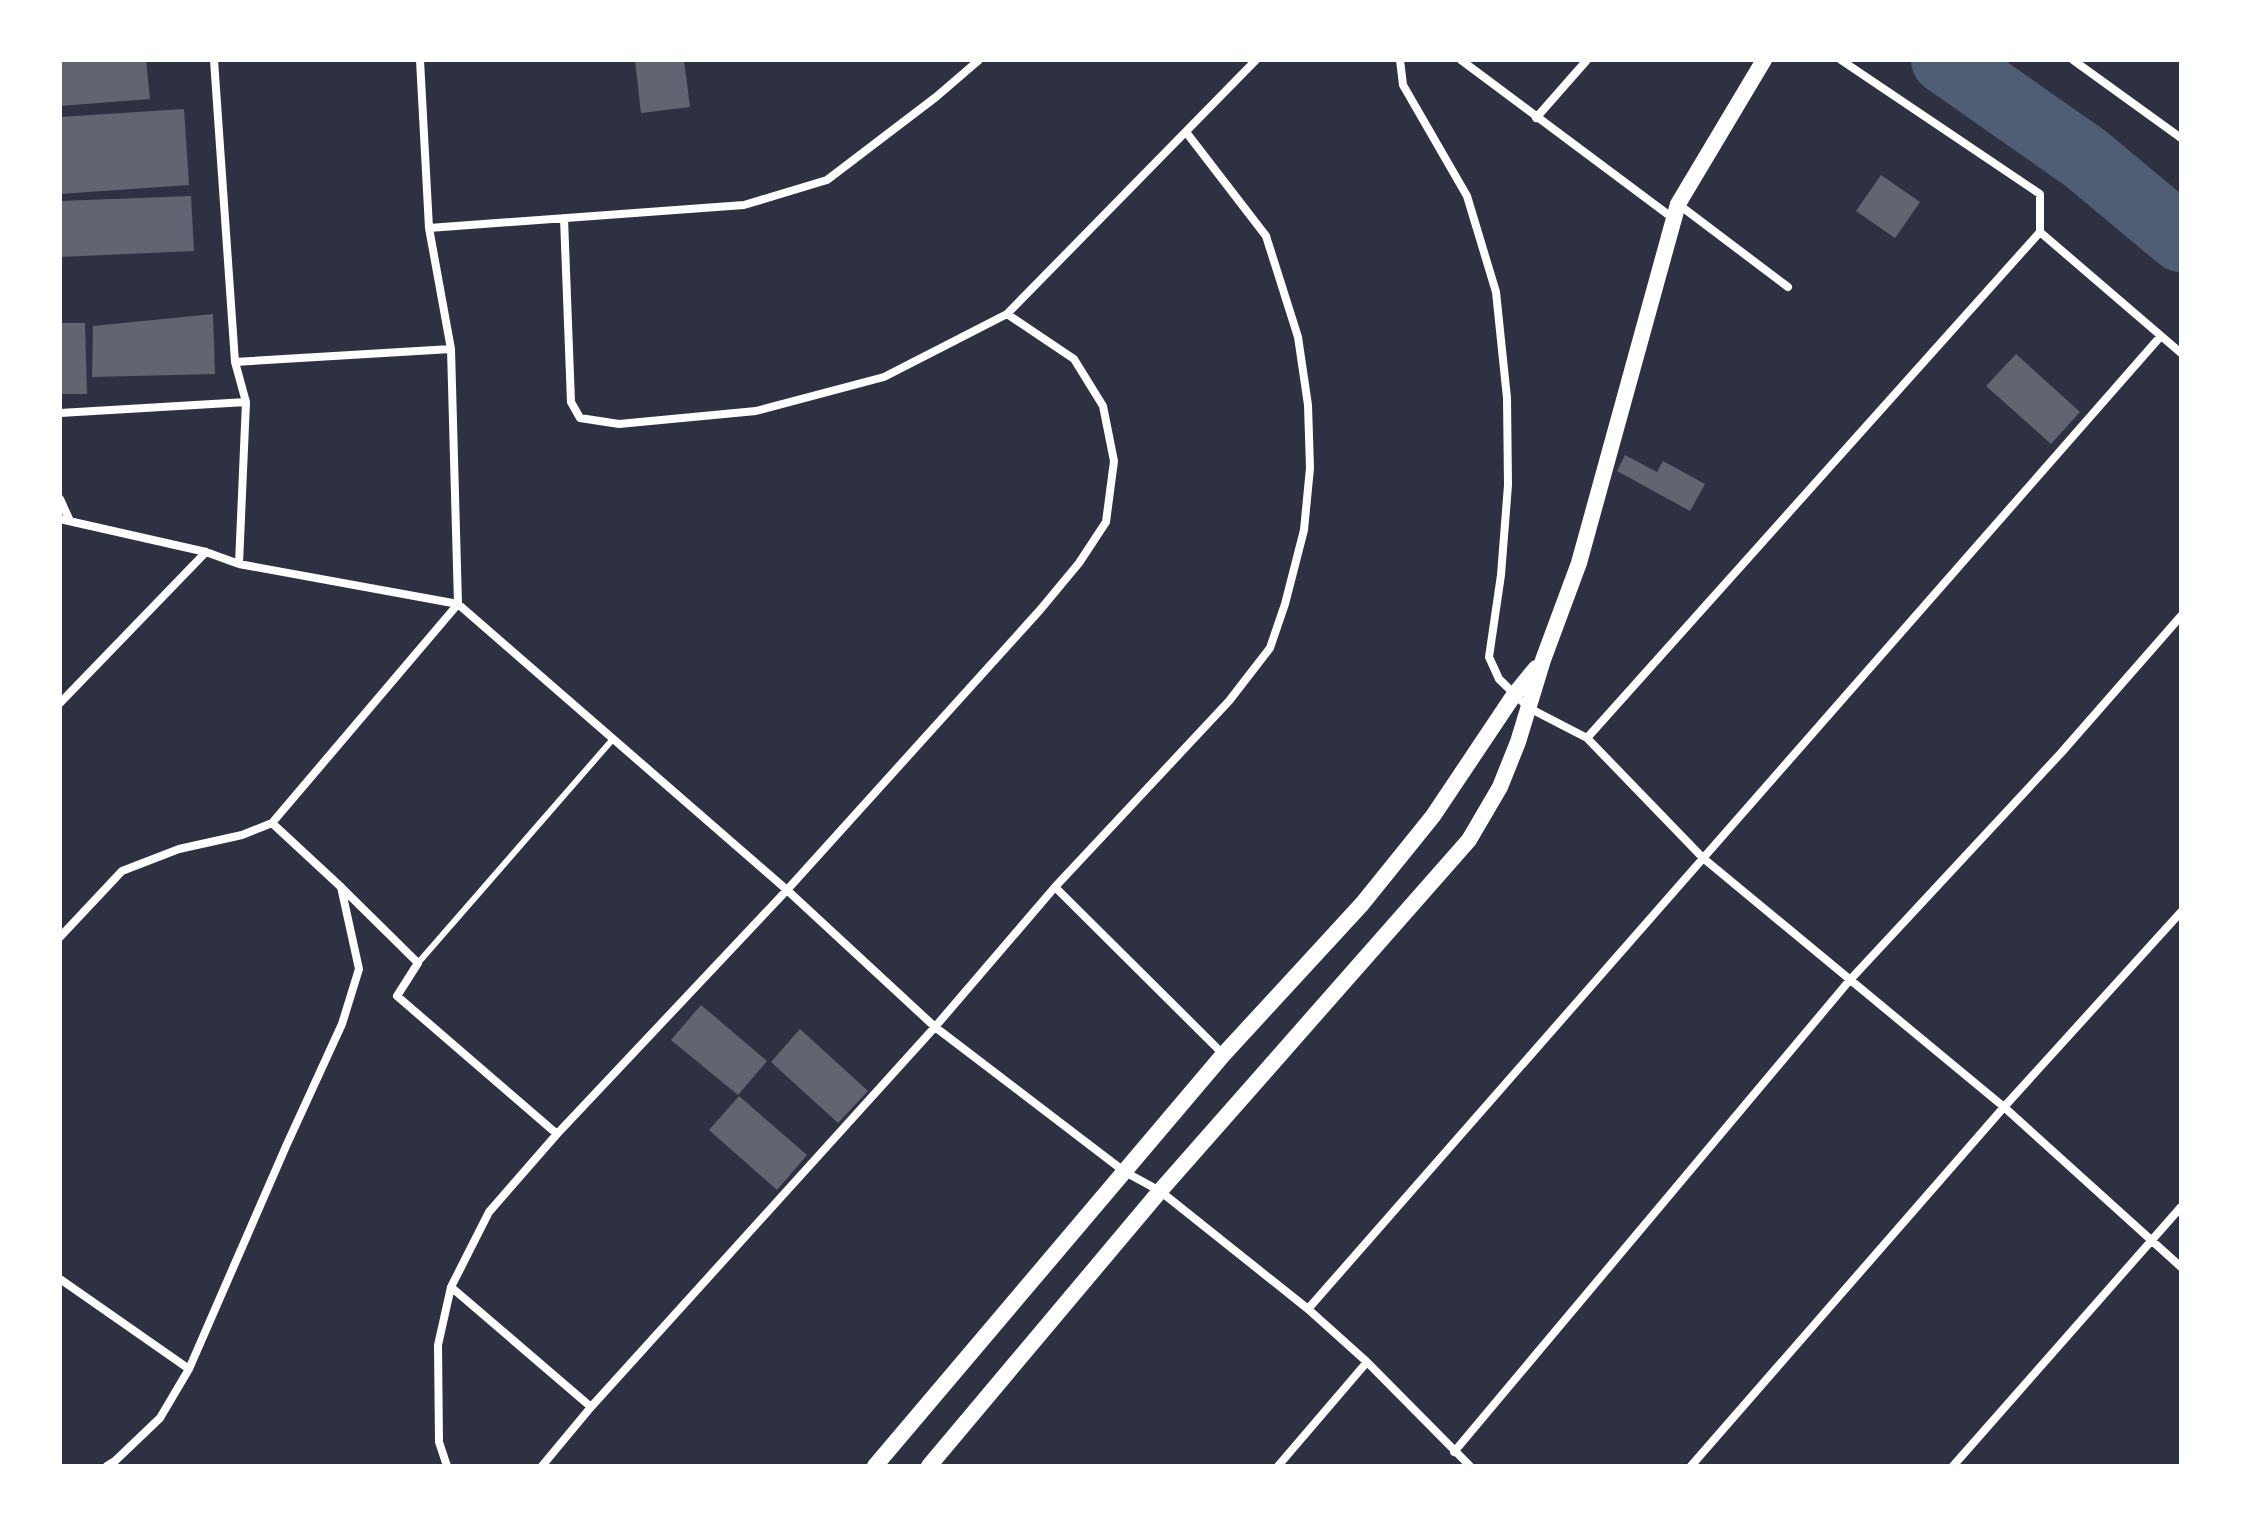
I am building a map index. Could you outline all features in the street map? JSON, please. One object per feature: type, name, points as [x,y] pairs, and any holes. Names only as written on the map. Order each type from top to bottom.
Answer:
[{"type":"main road","points":[[929,1466],[1160,1191],[1469,840],[1500,787],[1579,563],[1676,212],[1764,60]]},
{"type":"main road","points":[[875,1466],[1223,1055],[1362,904],[1433,816],[1514,695],[1543,660]]},
{"type":"street","points":[[214,60],[235,362],[246,402],[239,564]]},
{"type":"street","points":[[60,937],[122,871],[179,849],[242,835],[272,823],[458,604],[451,349],[429,228],[420,60]]},
{"type":"street","points":[[429,228],[744,205],[827,180],[979,60]]},
{"type":"street","points":[[564,218],[571,402],[580,418],[619,424],[756,411],[884,377],[1007,314],[1256,60]]},
{"type":"street","points":[[1400,60],[1403,85],[1467,196],[1496,292],[1507,398],[1508,485],[1501,575],[1489,657],[1499,679],[1529,708],[1587,738],[1703,858],[2004,1107],[2181,1267]]},
{"type":"street","points":[[1461,60],[1536,118],[1788,287]]},
{"type":"street","points":[[1536,118],[1587,60]]},
{"type":"street","points":[[1587,738],[2040,232],[2040,194],[1841,60]]},
{"type":"street","points":[[2073,60],[2181,138]]},
{"type":"street","points":[[542,1466],[591,1407],[935,1027],[1055,887],[1229,701],[1270,648],[1304,530],[1310,468],[1308,405],[1298,337],[1266,236],[1186,132]]},
{"type":"street","points":[[2040,232],[2181,353]]},
{"type":"street","points":[[447,1466],[439,1442],[438,1345],[451,1287],[489,1212],[557,1134],[787,890],[1040,610],[1079,563],[1106,522],[1114,461],[1103,406],[1074,359],[1007,314]]},
{"type":"street","points":[[1308,1309],[2160,337]]},
{"type":"street","points":[[235,362],[451,349]]},
{"type":"street","points":[[60,413],[246,402]]},
{"type":"street","points":[[60,499],[70,521]]},
{"type":"street","points":[[60,519],[206,552],[239,564],[458,604],[787,890],[935,1027],[1125,1172],[1160,1191],[1308,1309],[1367,1362],[1470,1466]]},
{"type":"street","points":[[60,703],[206,552]]},
{"type":"street","points":[[1454,1452],[1849,981],[2061,753],[2181,616]]},
{"type":"street","points":[[272,823],[418,963],[397,996],[557,1134]]},
{"type":"street","points":[[107,1466],[160,1418],[189,1369],[342,1024],[359,969],[341,887]]},
{"type":"street","points":[[1055,887],[1223,1055]]},
{"type":"street","points":[[1691,1466],[2004,1107],[2181,912]]},
{"type":"street","points":[[1953,1466],[2181,1207]]},
{"type":"street","points":[[60,1279],[189,1369]]},
{"type":"street","points":[[451,1287],[591,1407]]},
{"type":"street","points":[[1278,1466],[1367,1362]]},
{"type":"lane","points":[[418,963],[613,739]]},
{"type":"building","points":[[60,60],[146,60],[150,99],[60,106]]},
{"type":"building","points":[[684,60],[690,107],[641,113],[635,61]]},
{"type":"building","points":[[184,109],[189,185],[60,194],[60,117]]},
{"type":"building","points":[[1881,175],[1920,202],[1895,238],[1856,211]]},
{"type":"building","points":[[191,196],[194,251],[60,257],[60,201]]},
{"type":"building","points":[[213,314],[215,374],[92,377],[93,326]]},
{"type":"building","points":[[60,323],[85,323],[87,394],[60,394]]},
{"type":"building","points":[[2016,354],[2080,412],[2051,444],[1986,386]]},
{"type":"building","points":[[1625,455],[1657,472],[1663,461],[1705,484],[1690,511],[1617,471]]},
{"type":"building","points":[[701,1005],[767,1061],[738,1095],[671,1040]]},
{"type":"building","points":[[800,1029],[868,1091],[838,1123],[771,1062]]},
{"type":"building","points":[[739,1096],[807,1155],[777,1190],[709,1130]]},
{"type":"waterway","points":[[1945,60],[2085,158],[2181,238]]}]
